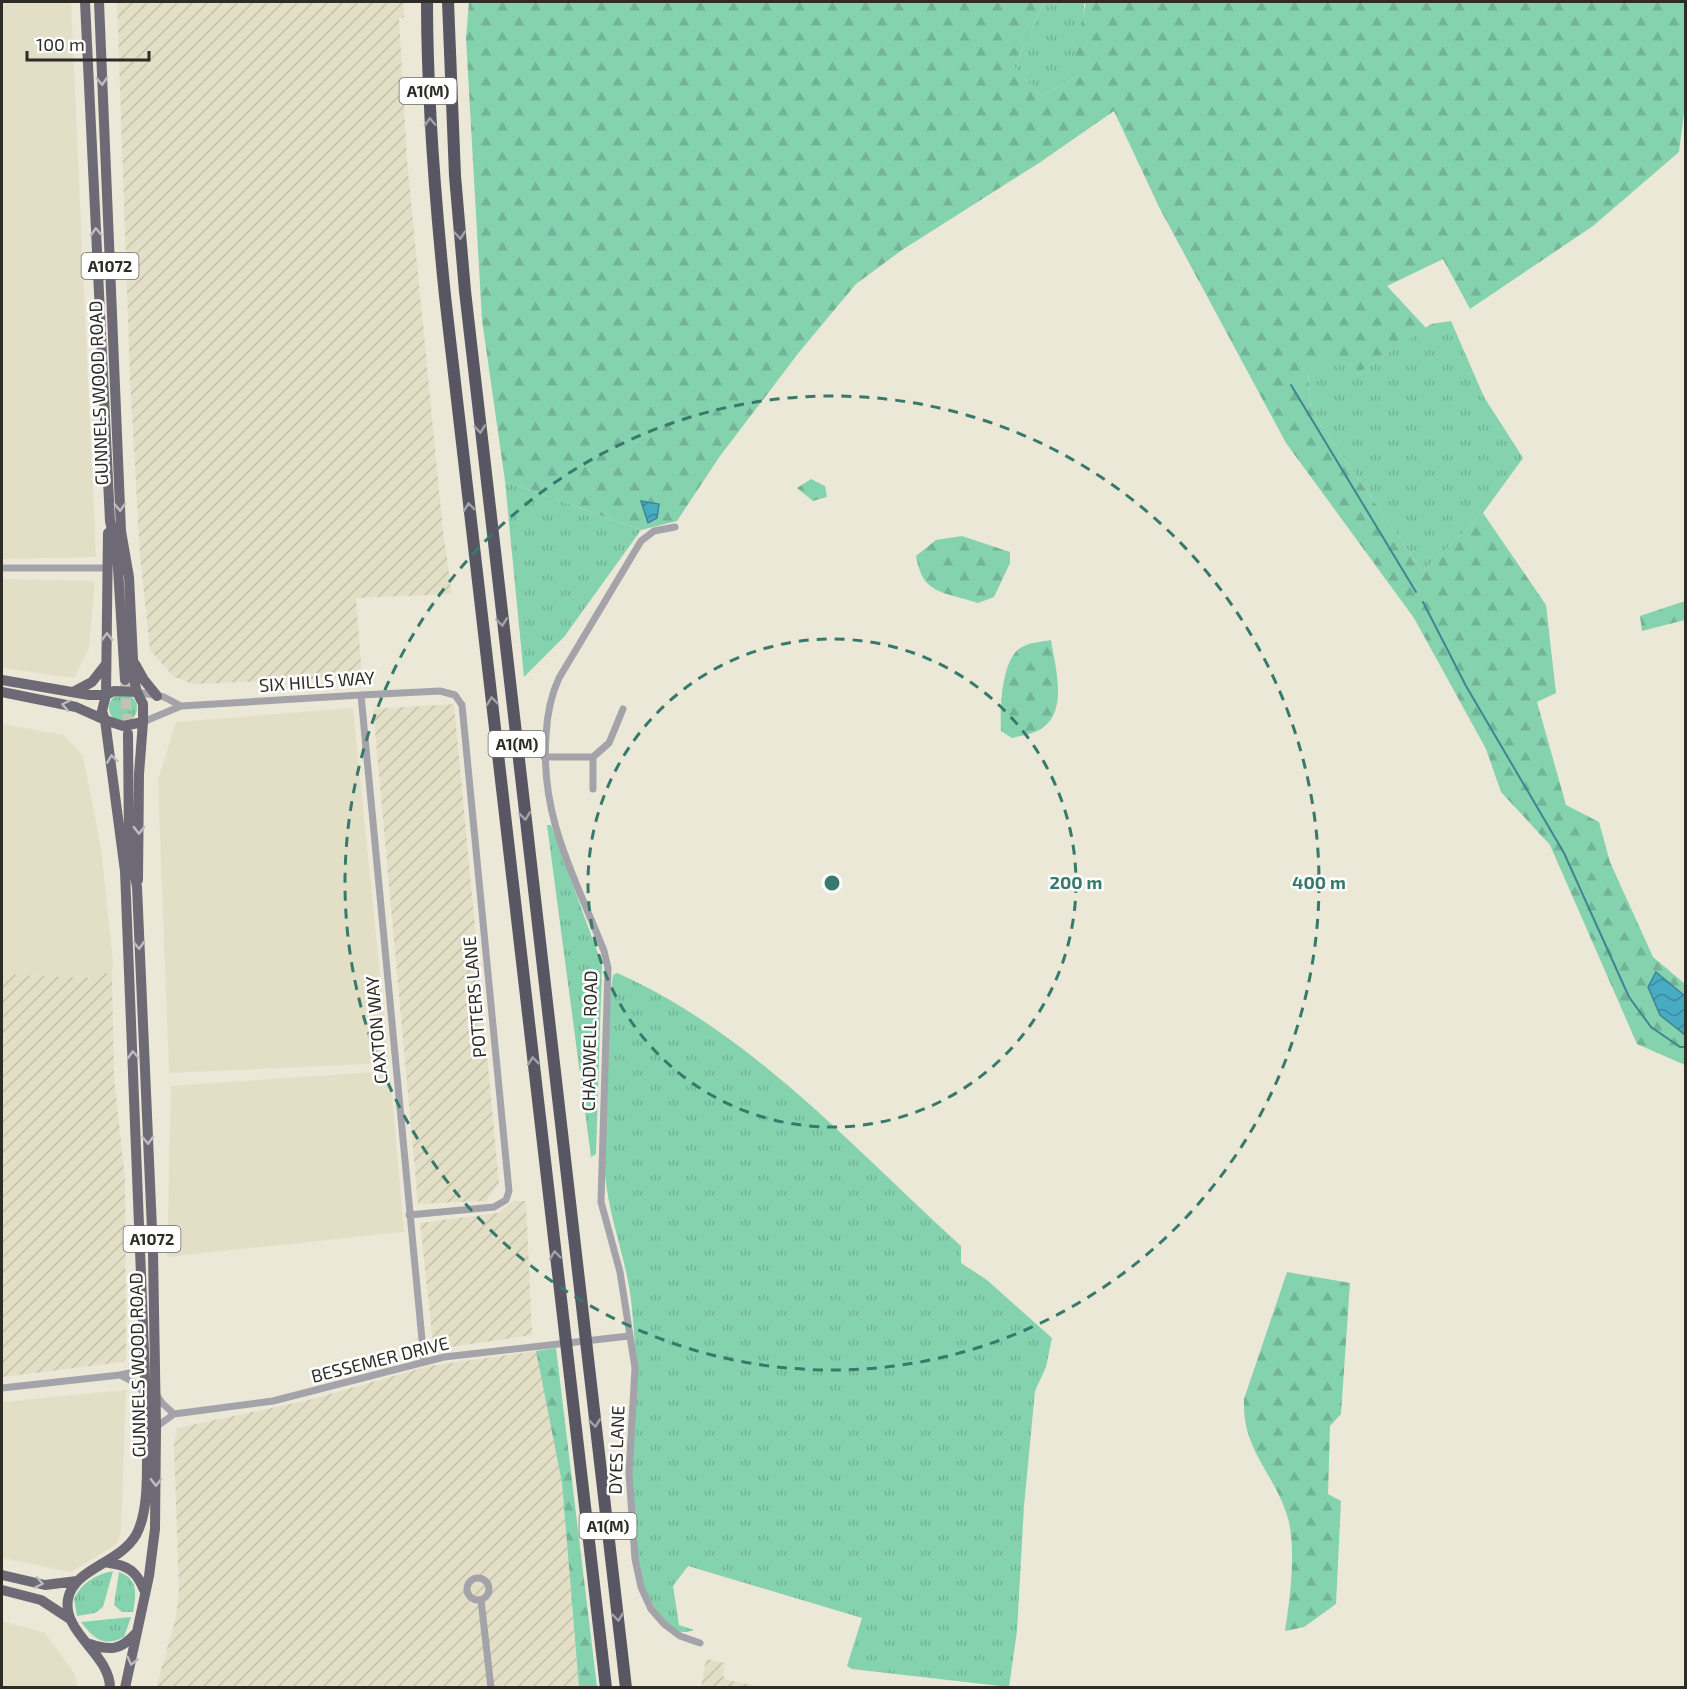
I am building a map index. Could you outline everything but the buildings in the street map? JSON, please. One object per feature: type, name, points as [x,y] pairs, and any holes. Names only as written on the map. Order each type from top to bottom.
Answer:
[{"type":"highway","name":"A1(M)","points":[[427,2],[427,66],[433,181],[441,262],[606,1688]]},
{"type":"highway","name":"A1(M)","points":[[448,2],[455,176],[465,291],[626,1688]]},
{"type":"main road","name":"GUNNELS WOOD ROAD","points":[[77,1581],[109,1563],[135,1537],[144,1515],[147,1427],[135,1090],[124,871],[102,711],[106,695],[107,568],[110,521],[85,2]]},
{"type":"main road","name":"GUNNELS WOOD ROAD","points":[[99,2],[121,531],[129,577],[136,692],[143,704],[139,774],[140,872],[137,886]]},
{"type":"main road","name":"GUNNELS WOOD ROAD","points":[[110,521],[117,553],[125,680]]},
{"type":"main road","name":"GUNNELS WOOD ROAD","points":[[117,553],[121,531]]},
{"type":"main road","points":[[75,691],[92,682],[107,663]]},
{"type":"main road","points":[[135,664],[157,696]]},
{"type":"main road","points":[[2,680],[89,695],[106,695],[114,691],[136,692]]},
{"type":"main road","points":[[2,692],[76,707],[123,726],[143,722]]},
{"type":"main road","name":"GUNNELS WOOD ROAD","points":[[124,1688],[134,1652],[135,1634],[149,1576],[155,1528],[156,1426],[153,1252],[137,886],[129,845],[128,734]]},
{"type":"main road","name":"GUNNELS WOOD ROAD","points":[[124,871],[129,845]]},
{"type":"main road","points":[[109,1563],[122,1565],[132,1570],[144,1590]]},
{"type":"main road","points":[[2,1575],[45,1585],[77,1581]]},
{"type":"main road","points":[[70,1619],[68,1599],[77,1581]]},
{"type":"main road","points":[[2,1590],[41,1600],[70,1619],[105,1667],[110,1688]]},
{"type":"main road","points":[[90,1644],[114,1649],[121,1647],[135,1634]]},
{"type":"street","name":"CHADWELL ROAD","points":[[629,1336],[620,1272],[601,1202],[608,968],[556,835],[547,797],[544,757],[551,694],[635,550],[654,531],[675,527]]},
{"type":"street","points":[[2,568],[107,568]]},
{"type":"street","name":"SIX HILLS WAY","points":[[143,722],[181,706],[440,691],[455,695]]},
{"type":"street","name":"SIX HILLS WAY","points":[[136,692],[157,696],[181,706]]},
{"type":"street","name":"CAXTON WAY","points":[[361,695],[424,1361]]},
{"type":"street","name":"POTTERS LANE","points":[[410,1215],[494,1207],[506,1200],[509,1191],[464,711],[455,695]]},
{"type":"street","points":[[544,757],[593,758],[609,744],[623,709]]},
{"type":"street","points":[[593,758],[593,789]]},
{"type":"street","name":"BESSEMER DRIVE","points":[[156,1426],[174,1414],[273,1401],[424,1361],[629,1336]]},
{"type":"street","name":"DYES LANE","points":[[629,1336],[635,1368],[630,1496],[635,1559],[641,1587],[651,1608],[664,1624],[680,1636],[700,1643]]},
{"type":"street","points":[[2,1388],[120,1375],[137,1369],[143,1359]]},
{"type":"street","points":[[120,1375],[135,1383],[144,1393]]},
{"type":"street","points":[[156,1394],[174,1414]]},
{"type":"street","points":[[481,1600],[491,1688]]},
{"type":"shaded area","points":[[2,2],[71,2],[96,557],[2,559]]},
{"type":"shaded area","points":[[117,2],[404,2],[404,17],[399,18],[407,160],[443,531],[452,594],[356,598],[362,677],[193,684],[174,677],[150,650],[140,556],[130,377]]},
{"type":"shaded area","points":[[2,579],[95,581],[89,648],[74,678],[2,668]]},
{"type":"shaded area","points":[[454,704],[499,1183],[486,1201],[418,1204],[373,709]]},
{"type":"shaded area","points":[[353,708],[389,1063],[169,1073],[158,780],[176,722]]},
{"type":"shaded area","points":[[2,724],[64,735],[83,756],[101,848],[113,962],[112,975],[106,973],[93,978],[2,974]]},
{"type":"shaded area","points":[[106,973],[112,975],[114,1077],[125,1179],[126,1358],[123,1362],[2,1377],[2,974],[93,978]]},
{"type":"shaded area","points":[[390,1071],[404,1232],[167,1257],[171,1086]]},
{"type":"shaded area","points":[[513,1201],[526,1201],[532,1335],[451,1347],[433,1343],[420,1223],[498,1213]]},
{"type":"shaded area","points":[[536,1351],[562,1483],[579,1687],[156,1688],[176,1617],[179,1590],[174,1446],[177,1428],[309,1400],[429,1366]]},
{"type":"shaded area","points":[[126,1390],[121,1532],[117,1544],[71,1572],[2,1558],[2,1402]]},
{"type":"shaded area","points":[[2,1621],[45,1633],[74,1673],[78,1687],[2,1687]]},
{"type":"shaded area","points":[[706,1659],[725,1663],[723,1676],[727,1680],[755,1685],[755,1687],[701,1687]]},
{"type":"green space","points":[[469,2],[1044,2],[1014,67],[1041,96],[1079,75],[1073,62],[1086,2],[1685,2],[1686,96],[1679,152],[1593,226],[1470,309],[1443,259],[1387,286],[1426,328],[1360,372],[1333,357],[1308,374],[1311,411],[1423,572],[1483,513],[1546,605],[1556,693],[1537,702],[1566,805],[1599,822],[1610,862],[1653,957],[1685,984],[1685,1065],[1637,1044],[1550,845],[1501,792],[1486,749],[1414,618],[1286,443],[1159,207],[1114,111],[1039,163],[902,250],[856,284],[800,351],[720,456],[677,521],[641,530],[505,481],[482,320],[466,38]]},
{"type":"green space","points":[[1044,2],[1086,2],[1079,75],[1041,96],[1014,67]]},
{"type":"green space","points":[[1451,321],[1484,397],[1523,458],[1483,513],[1423,572],[1311,411],[1308,373],[1333,356],[1360,372],[1431,324]]},
{"type":"green space","points":[[811,479],[825,486],[827,497],[813,501],[797,488]]},
{"type":"green space","points":[[505,481],[641,530],[564,637],[524,677]]},
{"type":"green space","points":[[962,536],[1010,552],[1010,563],[994,597],[978,603],[936,590],[924,579],[919,569],[916,556],[936,540]]},
{"type":"green space","points":[[1685,601],[1685,620],[1642,631],[1640,616]]},
{"type":"green space","points":[[1051,640],[1058,691],[1053,715],[1046,725],[1035,732],[1012,738],[1001,731],[1003,687],[1008,665],[1019,649],[1030,644]]},
{"type":"green space","points":[[123,694],[133,698],[137,708],[133,718],[123,722],[113,718],[109,708],[113,698]]},
{"type":"green space","points":[[547,825],[551,825],[602,965],[596,1154],[591,1157]]},
{"type":"green space","points":[[617,973],[666,998],[712,1027],[799,1095],[961,1246],[961,1263],[987,1280],[1052,1338],[1046,1367],[1035,1391],[1024,1506],[1017,1631],[1009,1687],[852,1669],[847,1666],[862,1618],[688,1566],[673,1586],[679,1625],[694,1630],[683,1632],[674,1630],[660,1616],[646,1589],[637,1558],[632,1524],[631,1453],[635,1353],[632,1308],[627,1275],[610,1208],[605,1174],[609,1006],[613,975]]},
{"type":"green space","points":[[1287,1272],[1350,1283],[1341,1414],[1330,1426],[1328,1494],[1341,1501],[1336,1604],[1304,1627],[1285,1631],[1292,1573],[1290,1528],[1281,1499],[1253,1447],[1245,1417],[1244,1399]]},
{"type":"green space","points":[[556,1348],[597,1687],[579,1687],[562,1483],[536,1351]]},
{"type":"green space","points":[[113,1571],[103,1607],[95,1613],[77,1616],[74,1599],[81,1588],[95,1577]]},
{"type":"green space","points":[[119,1572],[130,1579],[135,1588],[133,1612],[122,1612],[114,1605]]},
{"type":"green space","points":[[131,1617],[124,1637],[111,1642],[95,1637],[81,1622]]},
{"type":"water","points":[[641,501],[659,504],[657,518],[648,523]]},
{"type":"water","points":[[1656,972],[1685,996],[1685,1035],[1660,1015],[1648,987]]},
{"type":"waterway","points":[[1291,385],[1416,592]]},
{"type":"waterway","points":[[1423,602],[1466,686],[1564,853],[1629,997],[1651,1027],[1680,1047],[1686,1047]]},
{"type":"tunnel","points":[[125,684],[128,734]]}]
